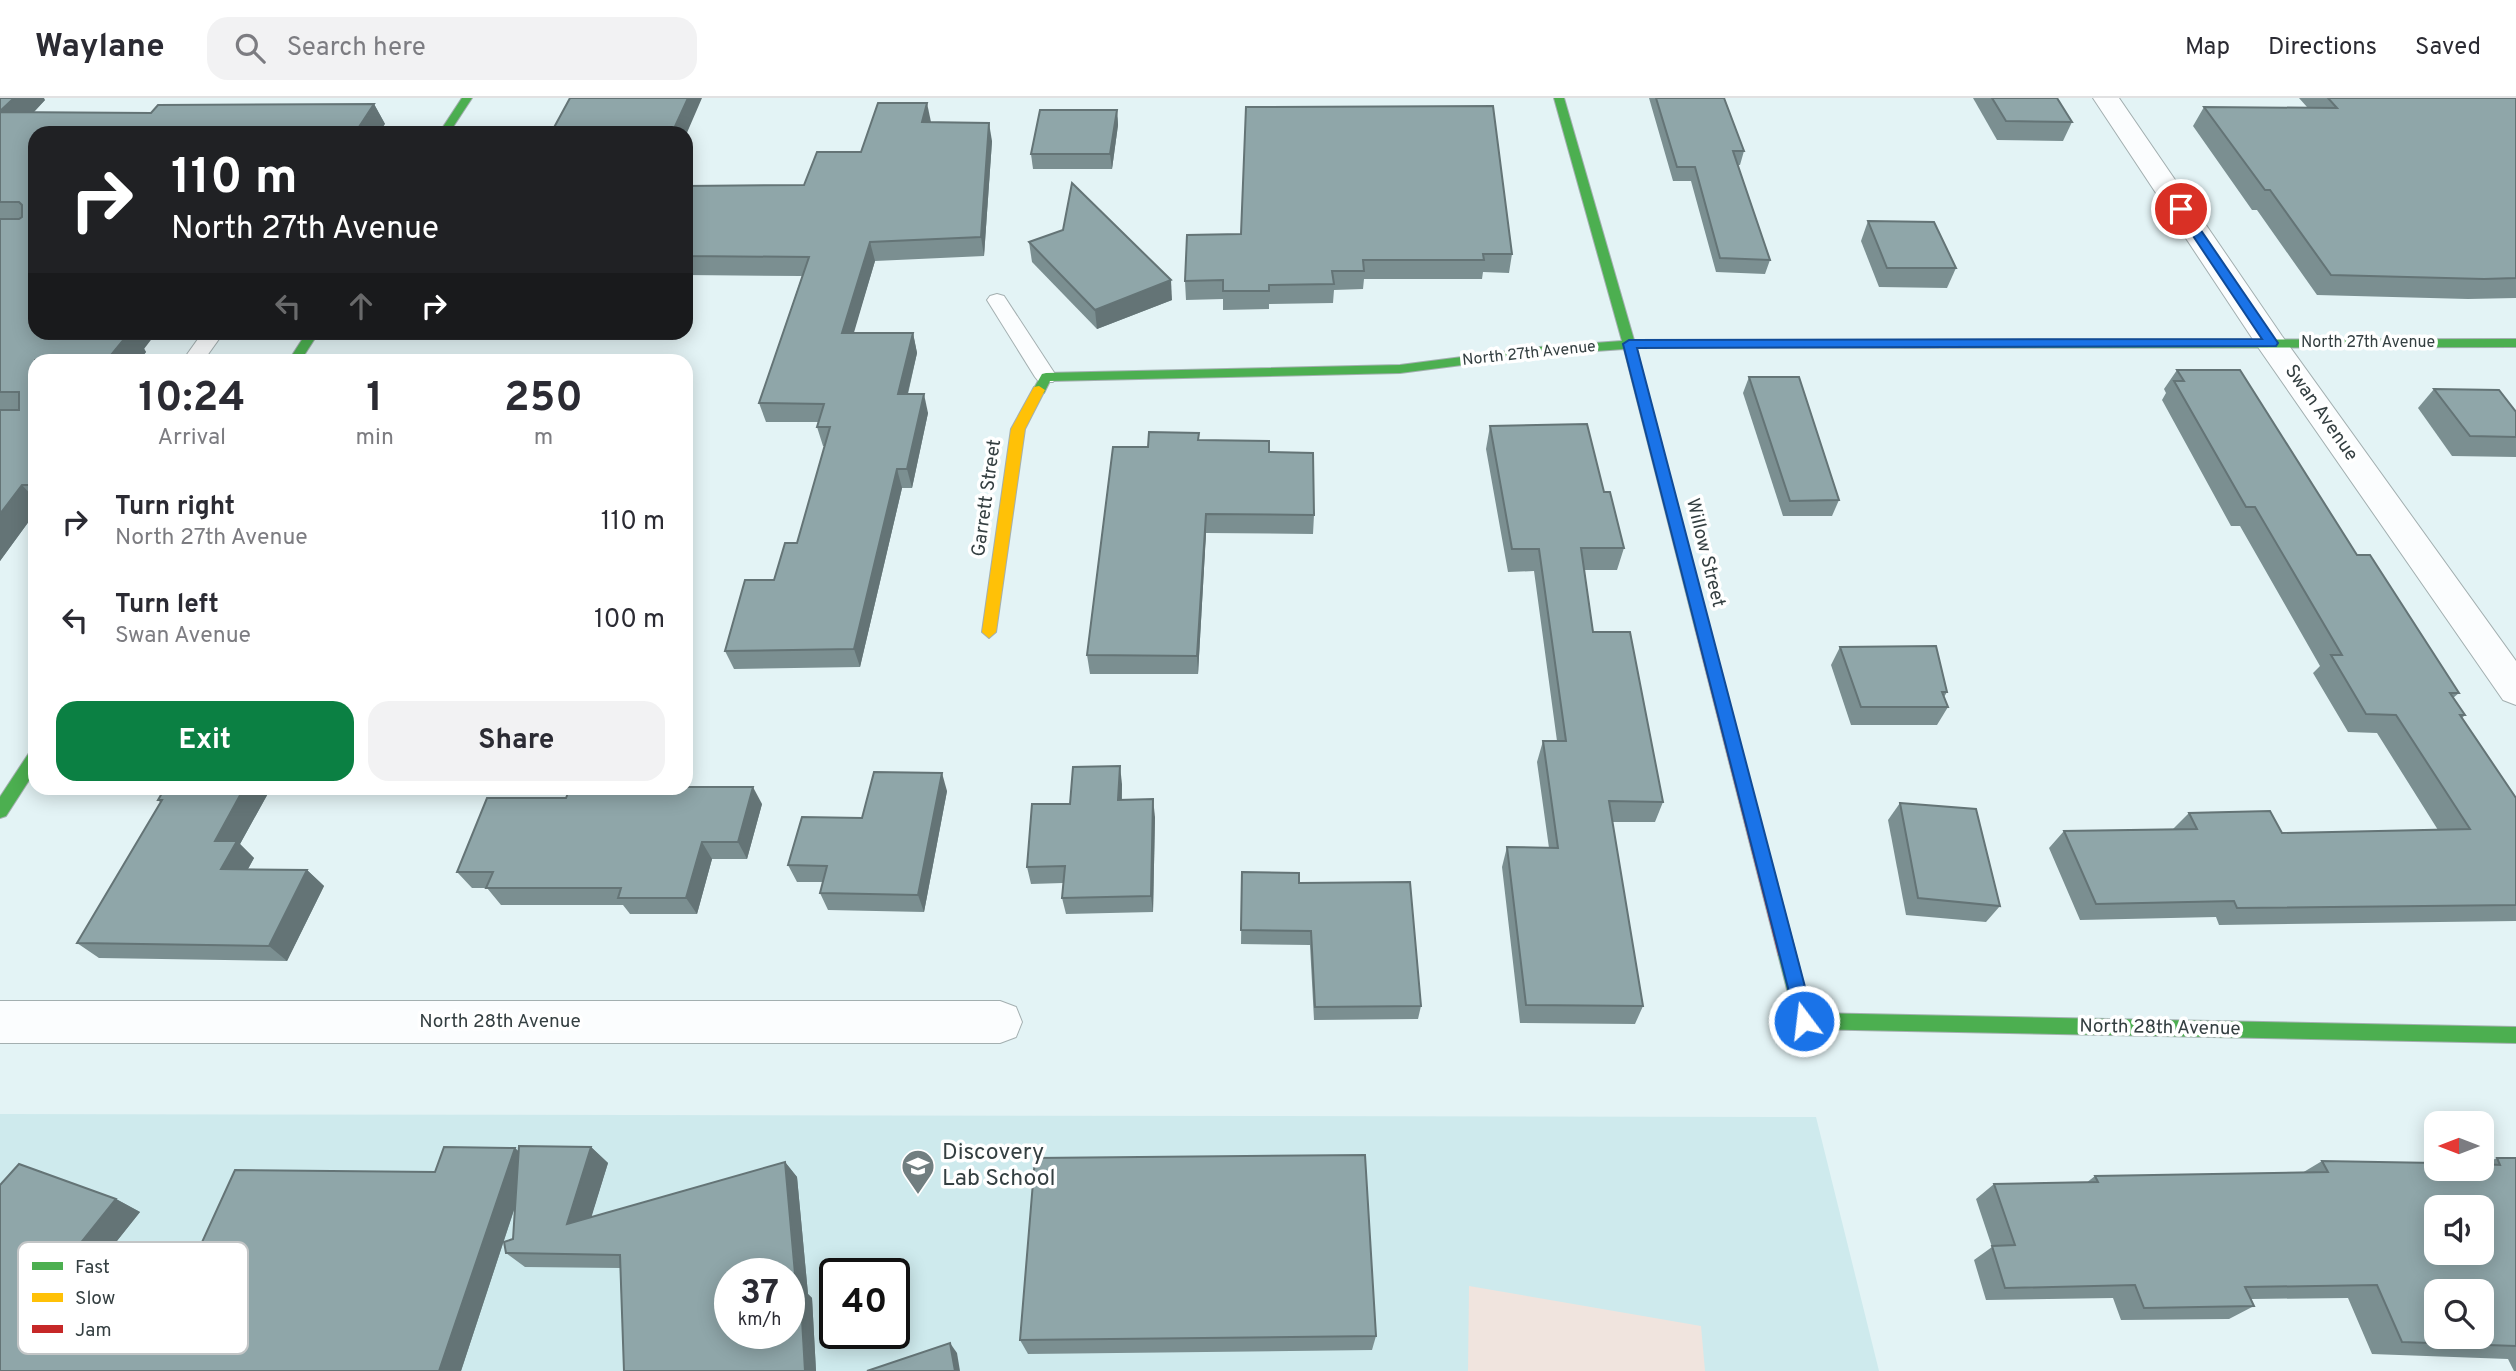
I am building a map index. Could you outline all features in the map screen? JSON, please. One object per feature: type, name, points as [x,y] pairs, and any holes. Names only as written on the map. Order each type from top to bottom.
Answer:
[{"type":"street","points":[[449,126],[467,98]]},
{"type":"street","name":"Willow Street","points":[[1559,98],[1629,344],[1804,1021]]},
{"type":"street","name":"Swan Avenue","points":[[2106,98],[2271,343],[2516,690]]},
{"type":"street","name":"North 27th Avenue","points":[[1046,377],[1401,369],[1539,351],[1629,344],[2516,343]]},
{"type":"street","name":"Garrett Street","points":[[989,632],[1018,429],[1046,377]]},
{"type":"street","points":[[0,811],[28,769]]},
{"type":"street","name":"North 28th Avenue","points":[[1804,1021],[2516,1035]]},
{"type":"street","name":"North 28th Avenue","points":[[0,1022],[1000,1022]]},
{"type":"lane","points":[[997,300],[1046,377]]},
{"type":"shaded area","name":"Discovery Lab School","points":[[0,1114],[1816,1117],[1879,1371],[0,1371]]},
{"type":"shaded area","points":[[1469,1286],[1701,1326],[1705,1371],[1468,1371]]},
{"type":"building","points":[[0,98],[14,98],[0,111]]},
{"type":"building","points":[[570,98],[688,98],[675,126],[555,126]]},
{"type":"building","points":[[1656,98],[1724,98],[1744,151],[1733,151],[1770,260],[1720,258],[1695,167],[1677,167]]},
{"type":"building","points":[[1992,98],[2057,98],[2072,122],[2006,121]]},
{"type":"building","points":[[2328,98],[2516,98],[2516,278],[2331,275],[2270,190],[2265,190],[2204,107],[2337,108]]},
{"type":"building","points":[[878,103],[927,103],[922,122],[989,123],[981,237],[870,242],[842,333],[913,333],[898,394],[924,394],[907,469],[897,469],[854,649],[725,651],[745,580],[774,580],[785,543],[797,543],[830,427],[817,427],[824,404],[759,403],[809,257],[693,256],[693,186],[804,185],[817,152],[861,152]]},
{"type":"building","points":[[374,104],[360,126],[28,126],[28,340],[123,340],[112,354],[28,354],[28,485],[22,485],[0,514],[0,410],[19,410],[19,392],[0,392],[0,219],[19,219],[22,217],[22,205],[19,202],[0,202],[0,112],[151,113],[158,105]]},
{"type":"building","points":[[1493,106],[1512,254],[1483,254],[1484,260],[1363,260],[1364,271],[1332,271],[1334,284],[1269,285],[1269,291],[1223,291],[1223,280],[1185,281],[1187,235],[1241,234],[1246,107]]},
{"type":"building","points":[[1040,110],[1117,110],[1110,154],[1031,154]]},
{"type":"building","points":[[1072,183],[1171,280],[1095,310],[1029,242],[1063,230]]},
{"type":"building","points":[[1868,221],[1934,222],[1956,268],[1887,268]]},
{"type":"building","points":[[2177,370],[2240,370],[2357,555],[2370,555],[2459,693],[2450,693],[2465,715],[2460,715],[2516,798],[2516,905],[2237,908],[2234,901],[2096,904],[2064,831],[2197,829],[2189,813],[2270,811],[2282,833],[2470,829],[2396,715],[2366,714],[2331,655],[2342,655],[2255,507],[2246,507],[2174,381],[2184,381]]},
{"type":"building","points":[[1749,377],[1799,377],[1839,500],[1790,501]]},
{"type":"building","points":[[2434,389],[2499,390],[2516,412],[2516,437],[2470,436]]},
{"type":"building","points":[[1587,424],[1604,492],[1610,492],[1624,548],[1581,548],[1593,632],[1630,632],[1663,802],[1609,801],[1643,1006],[1526,1005],[1507,847],[1558,848],[1543,741],[1566,741],[1539,549],[1512,549],[1490,426]]},
{"type":"building","points":[[1149,432],[1199,433],[1198,440],[1269,441],[1269,452],[1313,453],[1314,515],[1206,514],[1197,656],[1087,655],[1113,447],[1148,447]]},
{"type":"building","points":[[1936,646],[1947,692],[1942,692],[1948,707],[1861,707],[1840,647]]},
{"type":"building","points":[[1120,766],[1118,800],[1153,799],[1151,896],[1062,898],[1065,866],[1027,867],[1032,804],[1070,804],[1073,767]]},
{"type":"building","points":[[874,772],[942,773],[918,895],[820,893],[827,866],[788,865],[802,817],[862,818]]},
{"type":"building","points":[[693,787],[753,787],[738,842],[702,842],[686,898],[618,898],[621,888],[486,888],[493,872],[457,872],[487,798],[566,798],[567,795],[693,795]]},
{"type":"building","points":[[161,795],[240,795],[215,841],[237,841],[221,869],[307,870],[269,946],[77,943],[162,800],[158,800]]},
{"type":"building","points":[[1900,803],[1976,809],[2000,906],[1918,898]]},
{"type":"building","points":[[1242,872],[1299,873],[1299,883],[1410,882],[1421,1006],[1315,1007],[1311,931],[1241,930]]},
{"type":"building","points":[[519,1146],[591,1147],[567,1224],[785,1162],[794,1258],[714,1258],[714,1349],[804,1349],[805,1371],[624,1371],[620,1255],[506,1253],[504,1242],[513,1239]]},
{"type":"building","points":[[444,1147],[515,1148],[439,1371],[0,1371],[0,1185],[19,1164],[116,1199],[82,1242],[18,1242],[18,1354],[248,1354],[248,1242],[202,1242],[235,1170],[435,1172]]},
{"type":"building","points":[[1365,1155],[1376,1336],[1020,1340],[1035,1158]]},
{"type":"building","points":[[2497,1158],[2516,1158],[2516,1346],[2494,1345],[2494,1279],[2424,1279],[2424,1343],[2402,1342],[2377,1285],[2245,1287],[2254,1306],[2144,1308],[2135,1285],[2005,1288],[1992,1246],[2015,1245],[1994,1184],[2098,1182],[2095,1176],[2328,1172],[2322,1161],[2424,1163],[2424,1181],[2494,1181],[2494,1165],[2500,1165]]},
{"type":"building","points":[[950,1343],[955,1371],[867,1371]]},
{"type":"traffic: fast","points":[[449,126],[467,98]]},
{"type":"traffic: fast","points":[[1559,98],[1629,344],[1702,628]]},
{"type":"traffic: fast","points":[[299,354],[308,340]]},
{"type":"traffic: fast","points":[[1914,344],[2516,343]]},
{"type":"traffic: fast","points":[[1039,390],[1046,377],[1400,369],[1539,351],[1634,344]]},
{"type":"traffic: fast","points":[[0,811],[28,769]]},
{"type":"traffic: fast","points":[[1787,954],[1804,1021],[2516,1035]]},
{"type":"traffic: slow","points":[[1634,344],[1914,344]]},
{"type":"traffic: slow","points":[[989,632],[1018,429],[1039,390]]},
{"type":"traffic: jam","points":[[1702,628],[1787,954]]},
{"type":"place","name":"Discovery Lab School","points":[[918,1196]]},
{"type":"route","points":[[1804,1021],[1629,344],[2271,343],[2181,209]]}]
